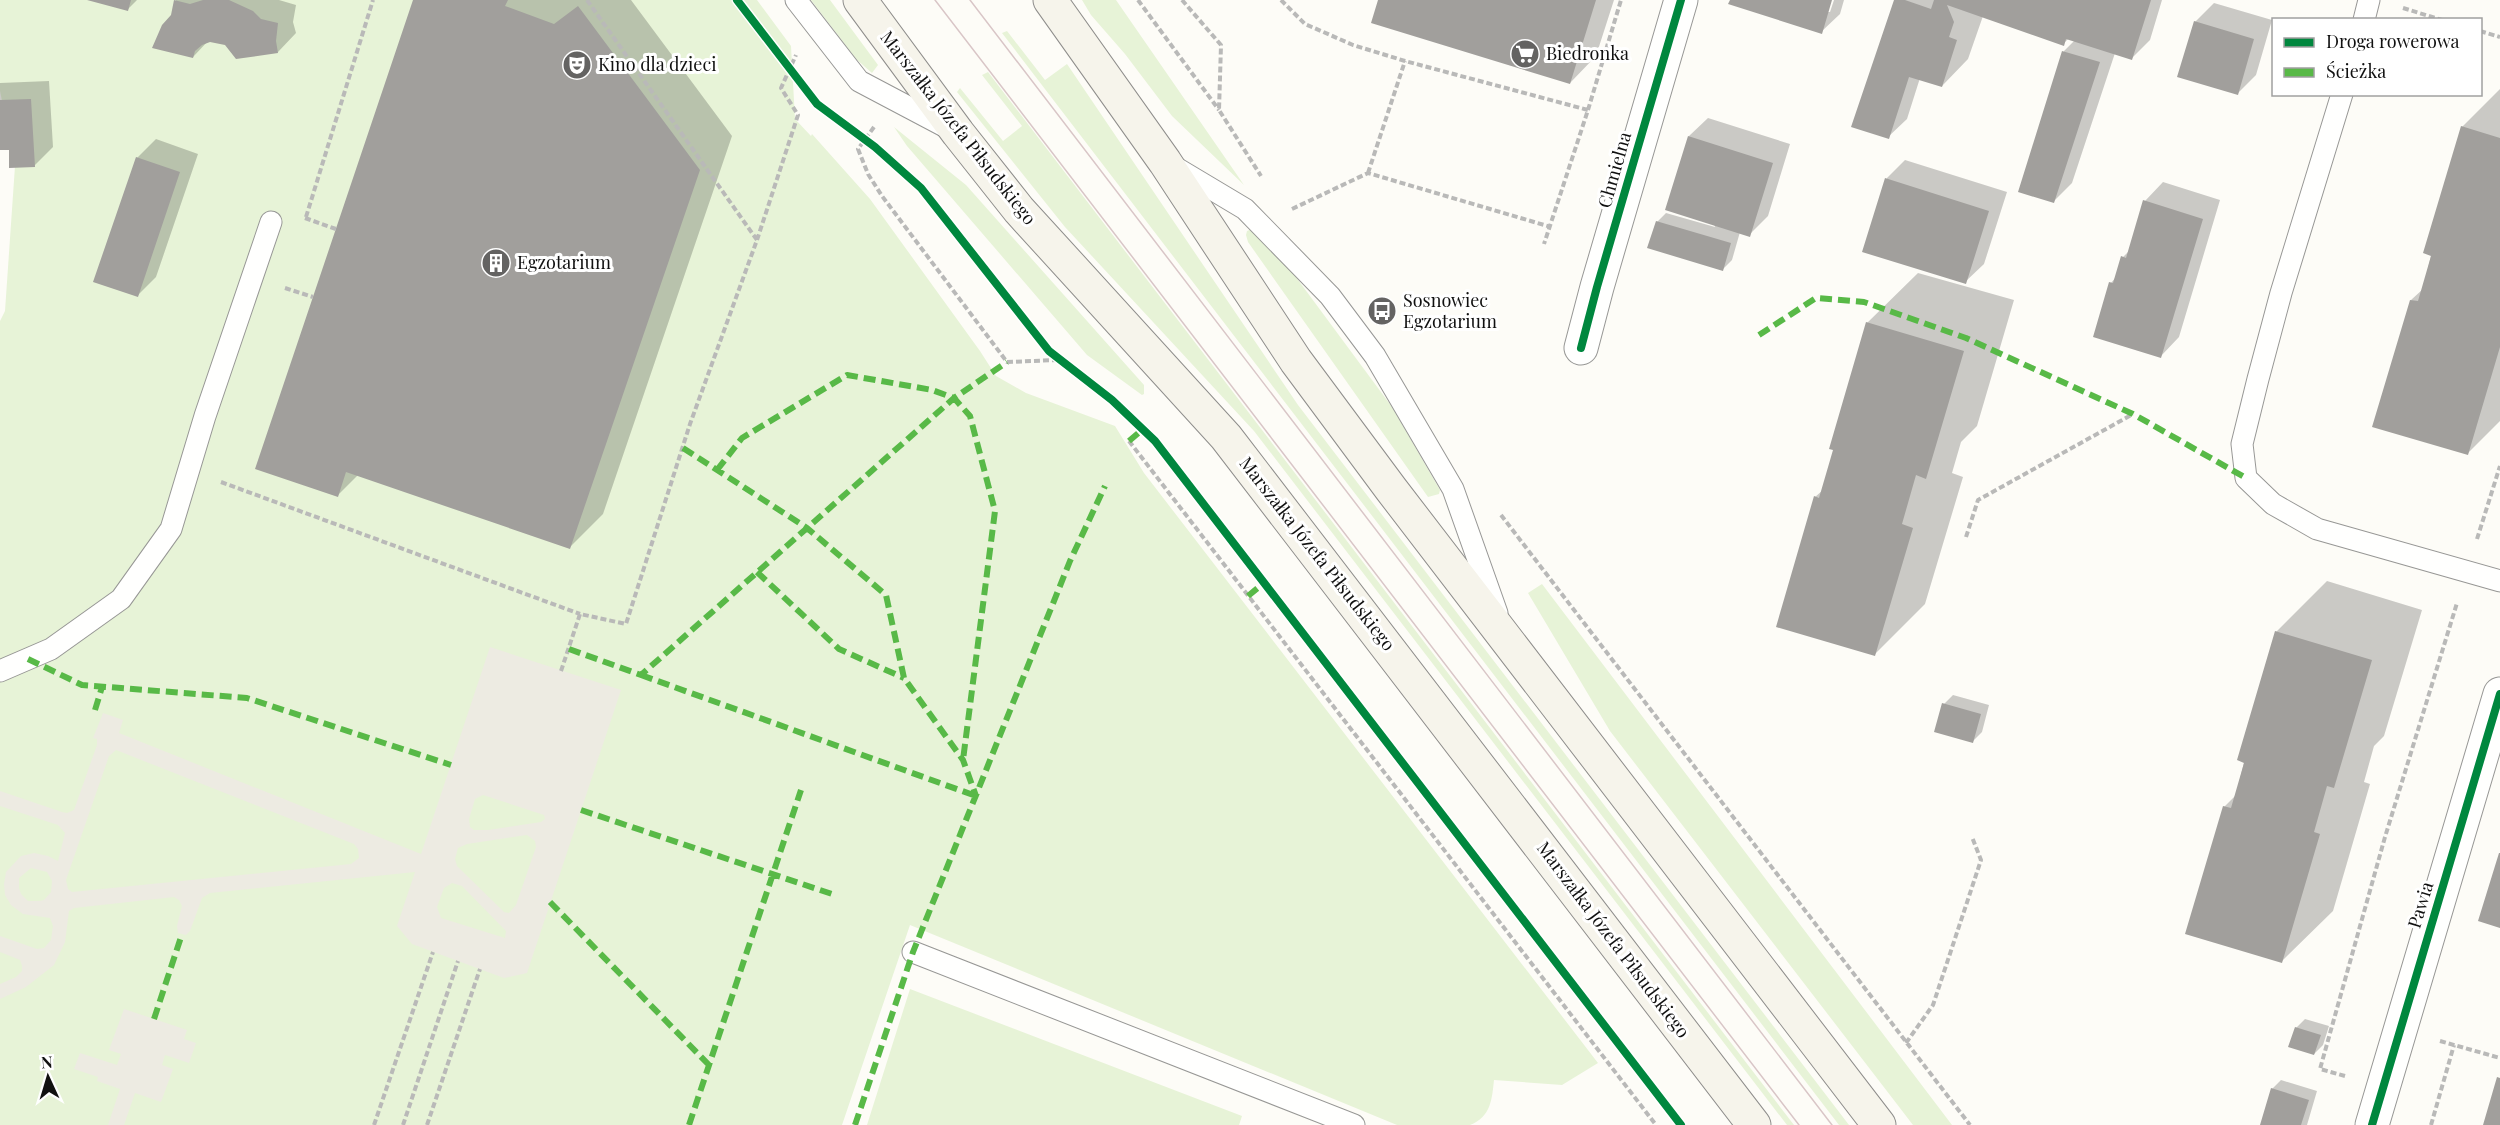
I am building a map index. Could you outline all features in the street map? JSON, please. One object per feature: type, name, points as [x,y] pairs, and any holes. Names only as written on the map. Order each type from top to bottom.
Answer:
[{"type":"main road","name":"Marszałka Józefa Piłsudskiego","points":[[860,0],[958,133],[1019,210],[1226,437],[1754,1125]]},
{"type":"main road","points":[[1050,0],[1165,162],[1296,361],[1391,489],[1504,633],[1879,1125]]},
{"type":"street","name":"Chmielna","points":[[1581,348],[1681,0]]},
{"type":"street","name":"Pawia","points":[[2372,1125],[2500,694]]},
{"type":"lane","points":[[796,0],[859,81],[958,133]]},
{"type":"lane","points":[[2364,18],[2369,0]]},
{"type":"lane","points":[[2341,96],[2281,293],[2258,379],[2242,444],[2246,478],[2273,504],[2317,529],[2500,582]]},
{"type":"lane","points":[[1165,162],[1245,208],[1330,296],[1375,356],[1453,489],[1504,633]]},
{"type":"lane","points":[[0,671],[51,649],[121,599],[171,529],[205,416],[270,222]]},
{"type":"lane","points":[[913,952],[1354,1125]]},
{"type":"path","points":[[302,228],[373,0]]},
{"type":"path","points":[[587,0],[757,240]]},
{"type":"path","points":[[1138,0],[1219,110],[1266,185]]},
{"type":"path","points":[[1182,0],[1221,45],[1219,110]]},
{"type":"path","points":[[1281,0],[1305,24],[1353,45],[1405,62],[1588,110]]},
{"type":"path","points":[[1544,244],[1621,0]]},
{"type":"path","points":[[2399,6],[2436,18]]},
{"type":"path","points":[[2482,31],[2500,37]]},
{"type":"path","points":[[216,481],[580,614],[626,624],[690,424],[757,240],[798,115],[781,88],[801,46]]},
{"type":"path","points":[[783,60],[795,78]]},
{"type":"path","points":[[1368,173],[1405,62]]},
{"type":"path","points":[[855,132],[865,139],[858,149],[868,174],[882,196],[1007,362],[1058,360]]},
{"type":"path","points":[[1284,213],[1368,173],[1551,227]]},
{"type":"path","points":[[305,218],[336,229]]},
{"type":"path","points":[[281,287],[312,297]]},
{"type":"path","points":[[1966,537],[1978,500],[2133,414]]},
{"type":"path","points":[[1127,443],[1656,1125]]},
{"type":"path","points":[[2349,1077],[2320,1069],[2385,837],[2500,466]]},
{"type":"path","points":[[1499,512],[1970,1125]]},
{"type":"path","points":[[561,671],[580,614]]},
{"type":"path","points":[[1906,1043],[1934,1005],[1981,860],[1972,837]]},
{"type":"path","points":[[374,1125],[433,952]]},
{"type":"path","points":[[403,1125],[458,961]]},
{"type":"path","points":[[427,1125],[480,969]]},
{"type":"path","points":[[2400,1030],[2500,1058]]},
{"type":"path","points":[[2431,1125],[2454,1045]]},
{"type":"green space","points":[[0,0],[757,0],[791,46],[795,119],[811,136],[812,134],[870,199],[996,376],[1026,393],[1115,426],[1144,473],[1598,1063],[1562,1085],[1494,1080],[1489,1107],[1477,1122],[1470,1125],[1397,1125],[910,925],[842,1125],[0,1125],[0,321],[5,311],[15,166],[0,91]]},
{"type":"green space","points":[[811,0],[830,0],[878,65],[872,73],[856,59]]},
{"type":"green space","points":[[1082,0],[1116,0],[1244,185],[1172,116],[1125,54],[1091,15]]},
{"type":"green space","points":[[1007,31],[1045,80],[1067,64],[1298,405],[1849,1125],[1839,1125],[1002,33]]},
{"type":"green space","points":[[988,72],[1794,1125],[1787,1125],[1254,431],[1065,227],[957,92],[960,88],[1003,141],[1022,126],[982,75]]},
{"type":"green space","points":[[894,127],[966,185],[1144,385],[1144,394],[1142,395],[1087,355],[907,146]]},
{"type":"green space","points":[[1252,229],[1287,265],[1392,407],[1440,490],[1439,494],[1428,497],[1248,242],[1247,231]]},
{"type":"green space","points":[[1542,584],[1952,1125],[1913,1125],[1610,731],[1528,593]]},
{"type":"green space","points":[[910,989],[1242,1116],[1239,1125],[867,1125]]},
{"type":"shaded area","points":[[490,647],[621,690],[527,973],[504,978],[412,944],[397,926],[415,872],[210,893],[202,898],[190,931],[186,935],[178,933],[177,926],[182,906],[174,897],[74,908],[69,911],[65,942],[54,965],[26,987],[0,999],[0,984],[16,977],[22,971],[22,966],[20,960],[0,952],[0,936],[37,949],[44,948],[51,940],[53,926],[50,918],[23,914],[11,905],[5,895],[6,872],[21,856],[34,853],[58,861],[65,833],[58,825],[0,806],[0,791],[62,812],[67,813],[74,810],[97,745],[97,739],[93,738],[103,713],[123,720],[119,733],[421,854]],"holes":[[[116,750],[354,844],[358,849],[359,858],[351,864],[72,892],[68,889],[66,880],[109,756]],[[483,795],[544,815],[545,819],[541,822],[474,830],[470,827],[469,819],[475,799]],[[527,835],[535,841],[536,847],[516,905],[509,913],[504,912],[457,866],[455,859],[458,848],[467,844]],[[31,868],[47,872],[52,881],[51,892],[44,900],[28,901],[19,888],[19,878]],[[452,883],[462,886],[506,931],[505,938],[441,918],[437,907],[444,888]]]},
{"type":"shaded area","points":[[124,1009],[187,1030],[184,1039],[196,1043],[189,1063],[165,1055],[162,1065],[173,1069],[161,1102],[135,1093],[124,1125],[108,1125],[120,1089],[97,1081],[98,1077],[74,1069],[80,1053],[117,1065],[121,1054],[109,1050]]},
{"type":"building","points":[[87,0],[131,0],[128,11]]},
{"type":"building","points":[[174,0],[190,4],[203,0],[229,0],[253,11],[261,19],[278,23],[276,41],[278,53],[236,59],[225,45],[210,42],[195,51],[193,58],[152,48],[162,25],[171,15]]},
{"type":"building","name":"Egzotarium","points":[[413,0],[508,0],[505,6],[554,24],[578,6],[700,170],[570,549],[346,472],[338,497],[255,469]]},
{"type":"building","name":"Biedronka","points":[[1378,0],[1596,0],[1570,84],[1371,23]]},
{"type":"building","points":[[1730,0],[1832,0],[1822,34],[1728,4]]},
{"type":"building","points":[[1894,0],[1905,0],[1931,9],[1934,0],[2151,0],[2132,60],[2066,39],[2064,46],[1947,5],[1954,22],[1949,37],[1957,40],[1942,87],[1909,77],[1889,139],[1851,127]]},
{"type":"building","points":[[2194,21],[2254,39],[2238,95],[2177,77]]},
{"type":"building","points":[[2062,51],[2100,62],[2054,203],[2018,192]]},
{"type":"building","points":[[31,99],[35,167],[9,168],[9,150],[0,150],[0,100]]},
{"type":"building","points":[[2461,126],[2500,138],[2500,347],[2468,455],[2372,427],[2410,300],[2418,301],[2431,256],[2423,253]]},
{"type":"building","points":[[1688,136],[1773,163],[1750,237],[1665,210]]},
{"type":"building","points":[[136,157],[180,172],[138,297],[93,282]]},
{"type":"building","points":[[1885,178],[1989,211],[1966,284],[1862,252]]},
{"type":"building","points":[[2143,200],[2203,219],[2161,358],[2093,337],[2109,282],[2113,283],[2121,256],[2126,258]]},
{"type":"building","points":[[1656,221],[1731,243],[1723,271],[1647,248]]},
{"type":"building","points":[[1866,322],[1964,351],[1926,479],[1916,475],[1902,524],[1913,528],[1875,656],[1776,627],[1814,496],[1819,498],[1833,450],[1829,449]]},
{"type":"building","points":[[2275,631],[2372,660],[2334,788],[2327,786],[2314,832],[2320,834],[2282,963],[2185,934],[2223,806],[2231,808],[2244,763],[2237,760]]},
{"type":"building","points":[[1942,703],[1981,714],[1973,743],[1934,732]]},
{"type":"building","points":[[2500,853],[2500,928],[2478,921]]},
{"type":"building","points":[[2295,1027],[2321,1035],[2314,1055],[2288,1047]]},
{"type":"building","points":[[2497,1077],[2500,1078],[2500,1125],[2483,1125]]},
{"type":"building","points":[[2271,1088],[2309,1100],[2301,1125],[2260,1125]]},
{"type":"tram line","points":[[935,0],[1799,1125]]},
{"type":"tram line","points":[[970,0],[1832,1125]]},
{"type":"marked path","points":[[1759,335],[1816,298],[1864,302],[1966,338],[2133,414],[2246,478]]},
{"type":"marked path","points":[[569,649],[641,675],[954,398],[1007,362]]},
{"type":"marked path","points":[[717,470],[742,438],[847,375],[932,390],[954,398],[970,416],[995,511],[963,760]]},
{"type":"marked path","points":[[1129,441],[1143,429],[1141,427]]},
{"type":"marked path","points":[[683,448],[807,528],[886,595],[904,678],[963,760],[976,796]]},
{"type":"marked path","points":[[855,1125],[913,952],[1070,561],[1105,486]]},
{"type":"marked path","points":[[757,572],[839,649],[904,678]]},
{"type":"marked path","points":[[1248,596],[1265,582]]},
{"type":"marked path","points":[[28,659],[82,685],[247,698],[451,765]]},
{"type":"marked path","points":[[641,675],[976,796]]},
{"type":"marked path","points":[[95,710],[102,687]]},
{"type":"marked path","points":[[689,1125],[801,790]]},
{"type":"marked path","points":[[581,810],[835,895]]},
{"type":"marked path","points":[[550,902],[709,1065]]},
{"type":"marked path","points":[[154,1019],[182,934]]},
{"type":"cycle path","points":[[737,0],[817,104],[875,147],[921,188],[1049,351],[1112,400],[1155,441],[1681,1125]]},
{"type":"cycle path","points":[[1581,348],[1681,0]]},
{"type":"cycle path","points":[[2372,1125],[2500,694]]},
{"type":"place","name":"Biedronka","points":[[1525,54]]},
{"type":"place","name":"Kino dla dzieci","points":[[577,65]]},
{"type":"place","name":"Egzotarium","points":[[496,263]]},
{"type":"place","name":"Sosnowiec Egzotarium","points":[[1382,311]]}]
